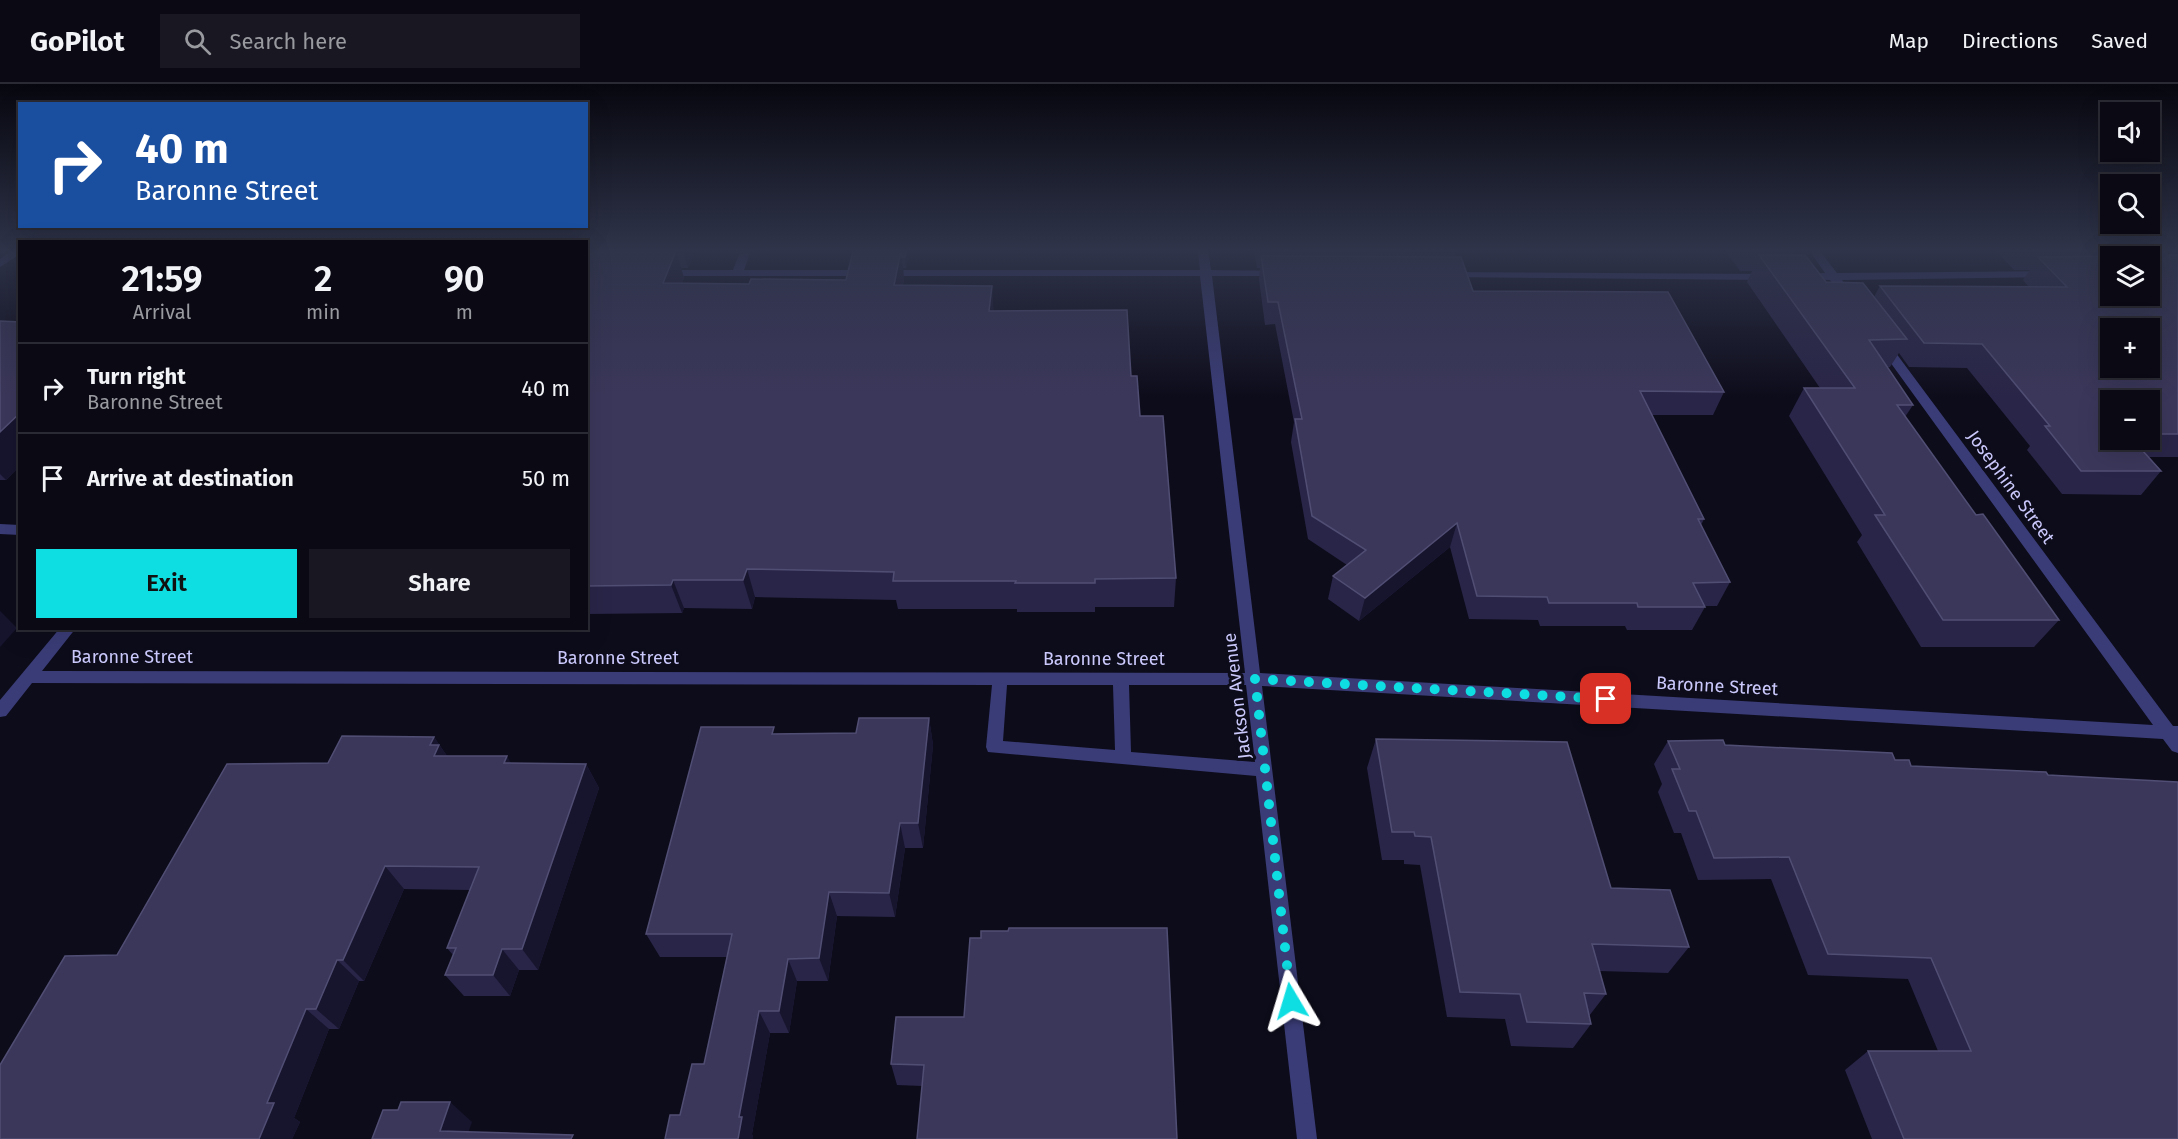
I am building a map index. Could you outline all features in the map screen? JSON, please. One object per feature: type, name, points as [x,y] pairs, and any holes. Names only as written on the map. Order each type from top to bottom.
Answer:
[{"type":"street","name":"Jackson Avenue","points":[[1209,299],[1307,1139]]},
{"type":"street","name":"Josephine Street","points":[[1877,336],[2173,732],[2178,746]]},
{"type":"street","points":[[0,529],[18,530]]},
{"type":"street","points":[[0,711],[67,630]]},
{"type":"street","name":"Baronne Street","points":[[29,676],[1255,679],[2173,732]]},
{"type":"street","points":[[1000,678],[994,747],[1265,770]]},
{"type":"street","points":[[1121,679],[1123,758]]},
{"type":"building","points":[[588,299],[990,299],[989,311],[1127,310],[1131,376],[1137,376],[1140,416],[1163,416],[1176,578],[1095,579],[1095,583],[893,581],[894,572],[747,569],[743,580],[673,580],[671,585],[588,586]]},
{"type":"building","points":[[1268,299],[1672,299],[1724,392],[1640,391],[1704,519],[1698,519],[1730,582],[1693,583],[1705,607],[1638,607],[1637,603],[1549,603],[1547,597],[1477,596],[1457,523],[1365,598],[1333,576],[1366,550],[1312,516],[1295,419],[1302,419],[1278,302],[1268,302]]},
{"type":"building","points":[[1791,299],[1876,299],[1907,339],[1869,340],[1913,405],[1897,405],[1976,515],[1983,514],[2059,620],[1943,620],[1875,515],[1885,515],[1804,388],[1855,388]]},
{"type":"building","points":[[1890,299],[2100,299],[2100,306],[2160,306],[2160,299],[2178,299],[2178,434],[2160,434],[2160,390],[2100,390],[2100,450],[2142,450],[2161,471],[2081,471],[2045,426],[2050,426],[1982,344],[1924,343]]},
{"type":"building","points":[[0,321],[18,322],[18,415],[0,432]]},
{"type":"building","points":[[859,718],[929,718],[918,823],[900,823],[889,893],[829,892],[819,958],[788,959],[779,1011],[759,1011],[739,1117],[742,1117],[738,1139],[665,1139],[670,1115],[680,1115],[692,1064],[704,1064],[732,934],[646,934],[701,727],[774,727],[772,734],[856,733]]},
{"type":"building","points":[[342,736],[434,737],[430,745],[439,745],[434,756],[507,756],[504,763],[586,764],[522,949],[502,949],[493,975],[445,975],[456,948],[447,948],[479,867],[385,866],[343,960],[337,960],[316,1009],[306,1009],[267,1103],[274,1103],[259,1139],[0,1139],[0,1065],[65,956],[117,955],[227,764],[328,763]]},
{"type":"building","points":[[1376,739],[1567,742],[1611,888],[1670,890],[1689,947],[1592,944],[1606,994],[1584,993],[1591,1024],[1527,1022],[1520,994],[1460,992],[1431,837],[1415,836],[1414,832],[1392,832]]},
{"type":"building","points":[[1723,740],[1725,745],[1892,753],[1895,760],[1909,760],[1911,766],[2046,772],[2048,775],[2178,782],[2178,1139],[1904,1139],[1868,1051],[1971,1051],[1931,958],[1828,954],[1789,857],[1714,858],[1696,811],[1689,811],[1672,769],[1680,769],[1668,741]]},
{"type":"building","points":[[1009,928],[1167,928],[1177,1139],[917,1139],[924,1065],[891,1064],[896,1017],[964,1017],[970,938],[981,938],[981,931],[1008,931]]},
{"type":"building","points":[[401,1102],[450,1102],[440,1131],[573,1135],[571,1139],[372,1139],[383,1110],[398,1110]]},
{"type":"route","points":[[1291,1001],[1255,679],[1606,699]]}]
